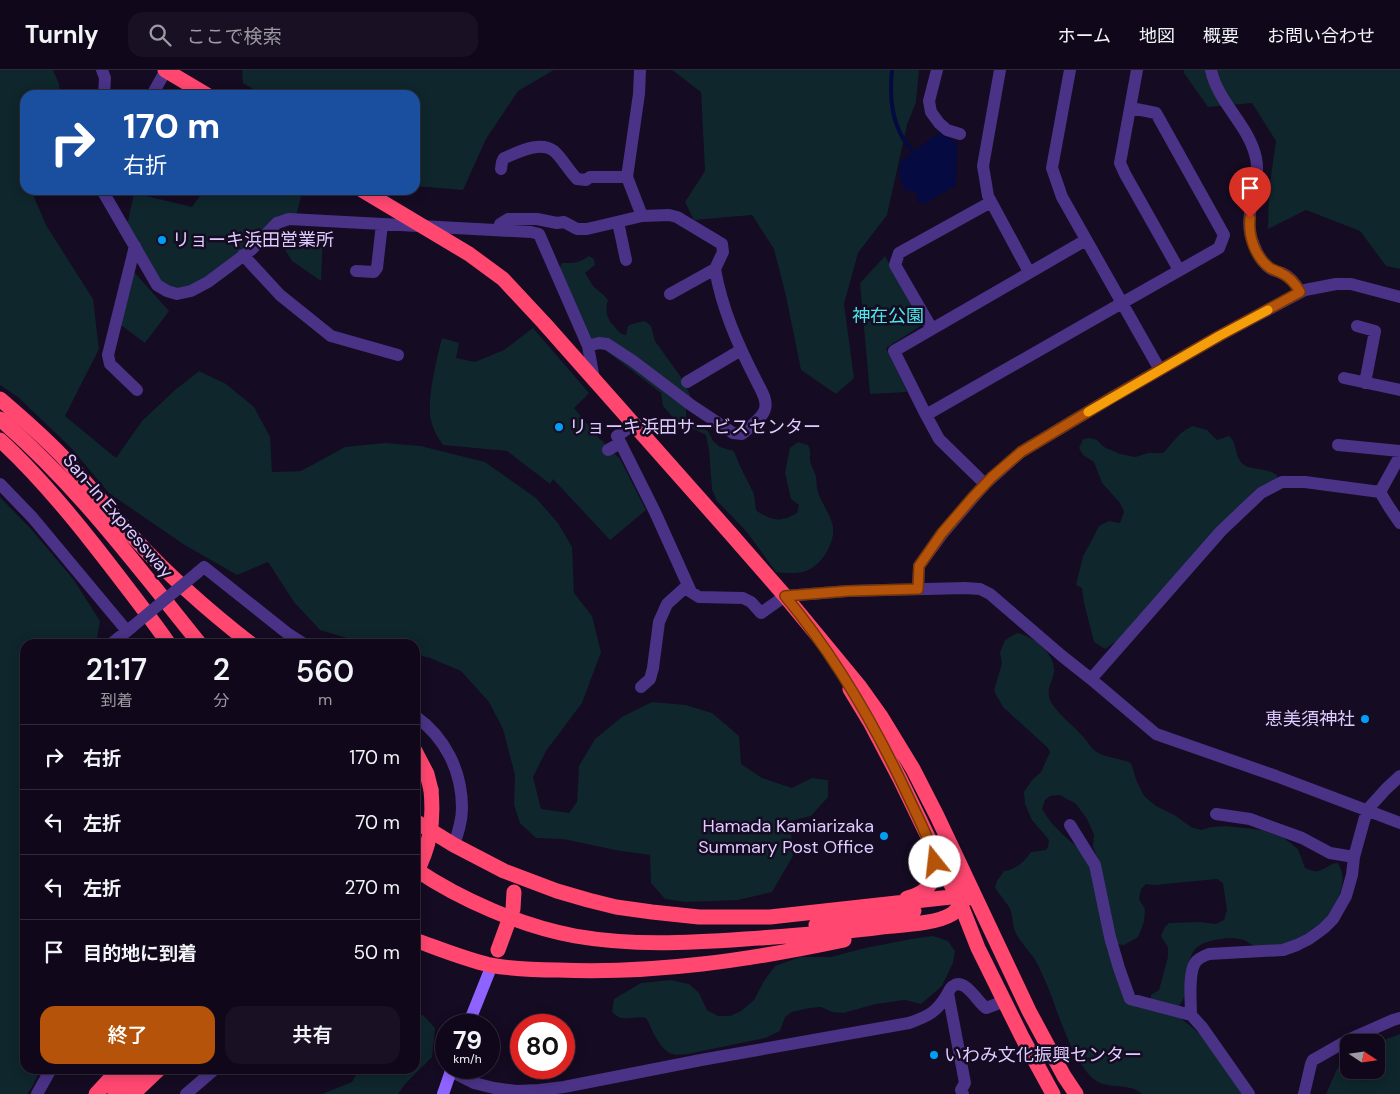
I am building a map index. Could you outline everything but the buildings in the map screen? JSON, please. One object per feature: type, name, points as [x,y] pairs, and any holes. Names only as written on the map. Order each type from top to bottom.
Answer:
[{"type":"highway","points":[[165,70],[199,90]]},
{"type":"highway","points":[[370,195],[469,254],[503,279],[594,379],[785,596],[860,687],[880,715],[913,769],[954,852],[964,899],[978,948],[1022,1037],[1053,1094]]},
{"type":"highway","points":[[0,399],[30,424],[61,455],[163,568],[191,594],[246,639]]},
{"type":"highway","name":"San-In Expressway","points":[[0,419],[43,458],[98,518],[196,639]]},
{"type":"highway","points":[[0,440],[29,468],[77,523],[165,639]]},
{"type":"highway","points":[[802,617],[844,679],[870,722],[930,841],[964,899],[984,916],[1029,1011],[1064,1076],[1076,1094]]},
{"type":"highway","points":[[221,618],[252,639]]},
{"type":"highway","points":[[420,761],[427,774],[433,808],[428,845],[420,867]]},
{"type":"highway","points":[[420,824],[454,846],[504,871],[557,891],[616,907],[699,917],[770,917],[836,911],[913,896],[924,891],[930,885],[935,870],[930,841]]},
{"type":"highway","points":[[492,965],[513,909],[514,892],[512,882],[504,871]]},
{"type":"highway","points":[[420,872],[453,892],[483,906],[542,928],[574,936],[638,943],[700,942],[810,935],[944,921],[958,926],[978,948]]},
{"type":"highway","points":[[871,905],[964,899]]},
{"type":"highway","points":[[932,921],[950,915],[964,899]]},
{"type":"highway","points":[[700,942],[964,899]]},
{"type":"highway","points":[[420,941],[471,960],[492,965],[584,972],[692,966],[755,957],[817,946],[913,924]]},
{"type":"highway","points":[[95,1094],[110,1074]]},
{"type":"highway","points":[[95,1094],[114,1074]]},
{"type":"highway","points":[[115,1094],[133,1074]]},
{"type":"highway","points":[[133,1094],[154,1074]]},
{"type":"street","points":[[102,70],[105,78],[104,90]]},
{"type":"street","points":[[155,90],[165,70]]},
{"type":"street","points":[[640,70],[639,94],[627,176],[642,216]]},
{"type":"street","points":[[937,70],[929,101],[931,112],[947,130],[960,134]]},
{"type":"street","points":[[1000,70],[982,166],[988,196],[1029,272]]},
{"type":"street","points":[[1070,70],[1052,168],[1062,197],[1160,370]]},
{"type":"street","points":[[1138,70],[1120,163],[1179,270]]},
{"type":"street","points":[[1211,70],[1213,81],[1226,105],[1245,129],[1255,155],[1258,170],[1250,208],[1249,229],[1253,242],[1259,256],[1270,269],[1287,276],[1295,283],[1300,292]]},
{"type":"street","points":[[926,415],[1219,248],[1224,235],[1156,113],[1130,108]]},
{"type":"street","points":[[501,169],[504,158],[531,147],[553,150],[577,179],[586,180],[590,178],[627,176]]},
{"type":"street","points":[[105,195],[157,285],[177,294],[191,291],[208,282],[251,250],[277,223],[289,219],[499,230],[539,234],[588,346],[594,379]]},
{"type":"street","points":[[932,329],[895,265],[898,253],[991,202]]},
{"type":"street","points":[[499,230],[500,224],[508,220],[564,222],[577,229],[596,228],[642,216],[670,215],[677,217],[722,244],[723,252],[715,269],[718,287],[729,322],[766,400],[765,409],[742,434],[732,433],[690,405],[608,344],[599,342],[588,346]]},
{"type":"street","points":[[618,222],[626,260]]},
{"type":"street","points":[[356,271],[374,272],[377,268],[382,224]]},
{"type":"street","points":[[985,484],[939,439],[894,351],[1086,240]]},
{"type":"street","points":[[134,246],[108,355],[110,364],[137,390]]},
{"type":"street","points":[[244,255],[280,295],[331,336],[398,355]]},
{"type":"street","points":[[670,294],[715,269]]},
{"type":"street","points":[[918,589],[919,566],[942,533],[985,484],[1021,452],[1160,370],[1300,292],[1320,286],[1351,284],[1400,298]]},
{"type":"street","points":[[1356,326],[1375,332],[1365,383]]},
{"type":"street","points":[[687,382],[741,350]]},
{"type":"street","points":[[1344,378],[1400,390]]},
{"type":"street","points":[[634,424],[617,436],[655,512],[691,592],[698,597],[743,598],[751,602],[761,613],[785,596],[848,591],[980,589],[990,594],[1156,734],[1400,823]]},
{"type":"street","points":[[608,450],[620,443]]},
{"type":"street","points":[[1338,445],[1400,451]]},
{"type":"street","points":[[1380,492],[1400,456]]},
{"type":"street","points":[[1091,679],[1222,531],[1261,493],[1282,482],[1305,482],[1380,492]]},
{"type":"street","points":[[0,484],[32,517],[129,629]]},
{"type":"street","points":[[1380,492],[1400,523]]},
{"type":"street","points":[[117,639],[204,567],[296,639]]},
{"type":"street","points":[[640,687],[650,679],[659,622],[667,604],[688,585]]},
{"type":"street","points":[[420,720],[439,737],[457,772],[462,809],[460,827],[454,846]]},
{"type":"street","points":[[1191,1015],[1192,972],[1196,962],[1202,956],[1283,950],[1297,946],[1309,939],[1333,919],[1346,896],[1367,810],[1400,776]]},
{"type":"street","points":[[1216,814],[1250,819],[1302,838],[1330,853],[1354,857]]},
{"type":"street","points":[[1070,824],[1095,865],[1118,968],[1130,999],[1191,1015],[1249,1094]]},
{"type":"street","points":[[472,1014],[492,965]]},
{"type":"street","points":[[467,1079],[474,1083],[494,1088],[516,1091],[564,1087],[701,1060],[909,1023],[926,1017],[941,1006],[953,986],[957,985],[963,986],[970,991],[982,1006],[986,1008],[1005,1001]]},
{"type":"street","points":[[948,993],[965,1083],[961,1090],[963,1094]]},
{"type":"street","points":[[1304,1094],[1313,1060],[1350,1039],[1400,1018]]},
{"type":"street","points":[[37,1094],[48,1074]]},
{"type":"street","points":[[186,1094],[209,1074]]},
{"type":"street","points":[[443,1094],[448,1079]]},
{"type":"green space","points":[[0,70],[53,70],[60,90],[20,90],[20,195],[33,195],[46,225],[93,299],[99,349],[65,416],[116,458],[142,421],[175,390],[199,371],[226,384],[254,407],[270,437],[272,472],[301,471],[345,447],[385,443],[421,446],[485,462],[536,498],[558,523],[572,547],[574,593],[592,616],[601,652],[582,703],[546,751],[533,777],[541,809],[569,813],[577,802],[579,766],[595,739],[622,717],[652,702],[686,705],[712,713],[739,736],[741,764],[762,778],[792,788],[812,778],[828,780],[828,797],[811,816],[790,821],[793,856],[772,892],[738,900],[685,902],[665,899],[651,883],[650,855],[563,839],[536,838],[520,823],[514,805],[515,775],[503,729],[489,702],[461,671],[420,655],[420,639],[350,639],[320,630],[294,602],[268,562],[237,575],[183,544],[109,493],[71,448],[18,397],[0,385]]},
{"type":"green space","points":[[242,70],[554,70],[518,91],[486,139],[463,190],[420,186],[420,90],[255,90],[243,83]]},
{"type":"green space","points":[[672,70],[919,70],[916,102],[907,125],[887,215],[858,253],[844,304],[854,378],[836,394],[801,370],[774,249],[752,215],[694,220],[685,202],[705,171],[701,92]]},
{"type":"green space","points":[[1184,70],[1400,70],[1400,269],[1386,266],[1360,231],[1306,210],[1268,229],[1269,190],[1276,141],[1252,103],[1208,107],[1184,73]]},
{"type":"green space","points":[[134,195],[142,195],[192,207],[200,195],[302,195],[295,219],[278,220],[195,289],[160,287],[123,223],[128,221]]},
{"type":"green space","points":[[299,231],[323,235],[321,281],[292,261],[279,240]]},
{"type":"green space","points":[[589,256],[594,259],[595,265],[585,273],[594,286],[608,300],[606,311],[609,320],[619,332],[626,335],[628,326],[632,324],[645,321],[651,326],[655,341],[683,380],[691,397],[686,409],[686,418],[708,431],[713,441],[720,447],[734,451],[754,494],[756,510],[766,517],[781,519],[797,513],[799,505],[791,499],[785,473],[790,448],[798,442],[808,445],[810,461],[816,477],[817,490],[833,527],[832,541],[829,548],[815,566],[800,573],[776,572],[747,532],[717,501],[712,489],[706,435],[675,420],[663,406],[661,393],[604,349],[590,343],[559,269],[562,263],[576,262]]},
{"type":"green space","name":"神在公園","points":[[885,256],[922,325],[886,348],[907,392],[870,394],[860,283]]},
{"type":"green space","points":[[134,272],[169,311],[145,343],[118,323]]},
{"type":"green space","points":[[533,328],[589,393],[574,408],[620,459],[646,510],[610,540],[553,479],[550,484],[507,451],[443,445],[433,427],[430,416],[431,394],[442,338],[459,343],[456,358],[475,362],[504,350]]},
{"type":"green space","points":[[1193,426],[1207,430],[1217,440],[1229,436],[1234,442],[1238,458],[1243,464],[1251,468],[1273,473],[1277,475],[1277,479],[1256,489],[1117,641],[1105,649],[1094,642],[1082,588],[1076,585],[1083,556],[1099,526],[1109,521],[1120,523],[1124,512],[1120,503],[1102,483],[1094,462],[1083,455],[1079,448],[1083,439],[1089,438],[1097,440],[1104,447],[1120,454],[1135,457],[1148,453],[1163,453],[1180,434]]},
{"type":"green space","points":[[0,497],[31,529],[74,580],[100,621],[97,639],[20,639],[20,1074],[38,1074],[27,1094],[0,1094]]},
{"type":"green space","points":[[1017,633],[1030,638],[1042,647],[1054,665],[1049,697],[1054,707],[1095,751],[1131,763],[1144,796],[1156,806],[1176,816],[1191,827],[1201,830],[1227,826],[1262,830],[1284,838],[1298,849],[1305,868],[1313,871],[1319,871],[1338,863],[1343,878],[1342,888],[1331,911],[1323,922],[1297,939],[1282,946],[1258,947],[1244,940],[1234,938],[1217,939],[1202,944],[1195,949],[1191,956],[1184,999],[1179,1006],[1151,1000],[1151,995],[1159,990],[1168,957],[1168,947],[1161,936],[1165,927],[1169,923],[1200,922],[1216,924],[1224,920],[1227,910],[1223,883],[1217,879],[1155,885],[1146,884],[1141,889],[1139,899],[1145,909],[1144,922],[1138,937],[1124,945],[1116,944],[1100,863],[1093,847],[1094,835],[1087,819],[1076,804],[1060,795],[1050,796],[1045,800],[1042,809],[1062,834],[1083,852],[1090,868],[1125,1000],[1178,1016],[1199,1033],[1244,1094],[1142,1094],[1131,1088],[1106,1085],[1095,1080],[1087,1073],[1074,1052],[1037,963],[1017,935],[1010,909],[995,887],[1004,871],[1020,865],[1031,852],[1046,850],[1049,840],[1032,820],[1025,804],[1024,792],[1032,780],[1041,772],[1050,752],[1048,748],[1003,707],[994,691],[1002,663],[1000,653],[1005,640]]},
{"type":"green space","points":[[933,936],[948,941],[955,951],[953,963],[942,986],[921,1004],[905,1000],[876,1004],[843,1013],[832,1012],[821,1007],[809,1008],[792,1012],[785,1017],[780,1031],[765,1038],[676,1055],[665,1050],[646,1018],[620,1018],[612,1012],[614,999],[641,983],[671,980],[689,984],[699,993],[707,1010],[718,1016],[730,1016],[741,1011],[754,1000],[775,966],[800,957],[831,957],[865,948]]},
{"type":"green space","points":[[420,1015],[423,1015],[435,1028],[432,1057],[420,1069]]},
{"type":"green space","points":[[1400,1034],[1400,1094],[1326,1094],[1340,1066],[1340,1079],[1385,1079],[1385,1040]]},
{"type":"green space","points":[[356,1074],[415,1074],[398,1094],[322,1094],[352,1082]]},
{"type":"shaded area","points":[[940,132],[957,143],[956,185],[924,204],[918,202],[916,192],[910,190],[906,192],[899,175],[901,161]]},
{"type":"waterway","points":[[892,70],[891,92],[896,124],[900,134],[913,151]]},
{"type":"slow traffic","points":[[1088,412],[1219,336],[1268,310]]},
{"type":"place","name":"リョーキ浜田営業所","points":[[162,240]]},
{"type":"place","name":"リョーキ浜田サービスセンター","points":[[559,427]]},
{"type":"place","name":"恵美須神社","points":[[1365,719]]},
{"type":"place","name":"Hamada Kamiarizaka Summary Post Office","points":[[884,836]]},
{"type":"place","name":"いわみ文化振興センター","points":[[934,1055]]},
{"type":"route","points":[[935,862],[930,841],[885,748],[844,679],[802,617],[785,596],[848,591],[918,589],[919,566],[942,533],[992,477],[1021,452],[1219,336],[1300,292],[1295,283],[1280,272],[1270,269],[1259,256],[1249,229],[1250,218]]}]
